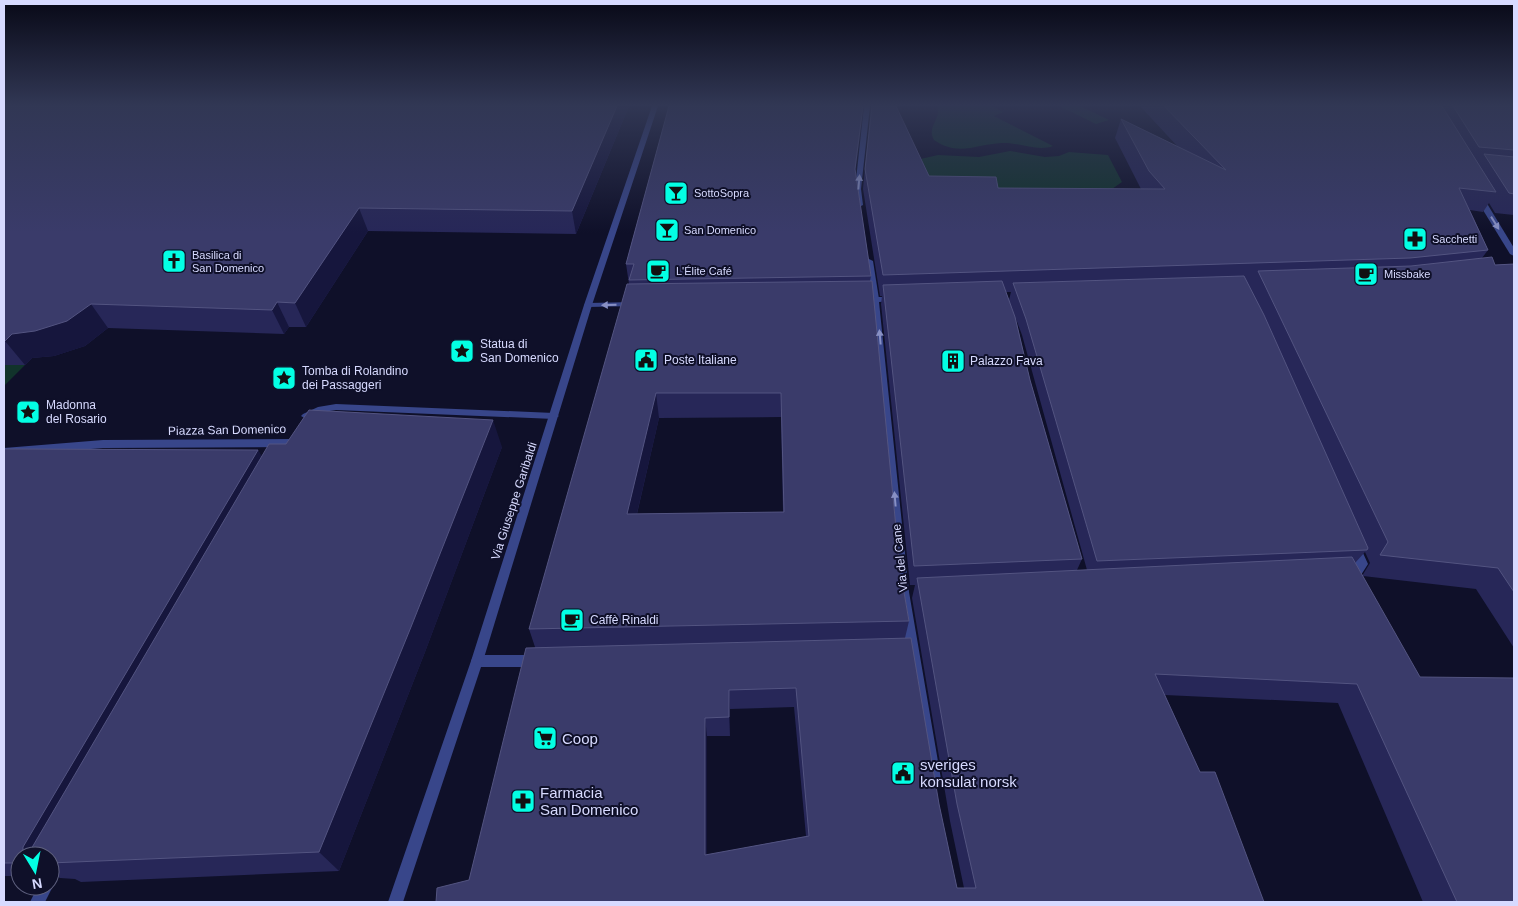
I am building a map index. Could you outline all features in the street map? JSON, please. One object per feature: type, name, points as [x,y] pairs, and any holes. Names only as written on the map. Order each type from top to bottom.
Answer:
[{"type":"street","name":"Via Giuseppe Garibaldi","points":[[395,902],[477,661],[588,305],[641,148]]},
{"type":"street","points":[[860,213],[858,189],[862,148]]},
{"type":"street","points":[[1472,186],[1514,254]]},
{"type":"street","name":"Via del Cane","points":[[868,257],[875,299],[908,592],[909,652],[936,792]]},
{"type":"street","points":[[853,300],[904,298]]},
{"type":"street","points":[[588,305],[640,304]]},
{"type":"street","name":"Piazza San Domenico","points":[[303,422],[306,416],[320,408],[336,407],[554,416]]},
{"type":"street","name":"Piazza San Domenico","points":[[4,452],[103,444],[294,439],[285,456]]},
{"type":"street","points":[[1337,573],[1357,572],[1362,564],[1350,537]]},
{"type":"street","points":[[477,661],[551,660]]},
{"type":"green space","points":[[1010,151],[1045,157],[1059,156],[1069,152],[1108,155],[1122,182],[1112,189],[911,188],[916,160],[938,155],[979,157]]},
{"type":"green space","points":[[4,365],[25,365],[4,386]]},
{"type":"building","points":[[4,148],[599,148],[572,211],[359,208],[295,303],[277,302],[272,310],[91,304],[67,321],[35,331],[12,334],[4,341]]},
{"type":"building","points":[[657,148],[858,148],[855,169],[871,276],[629,280],[634,264],[626,264]]},
{"type":"building","points":[[867,148],[916,148],[929,176],[996,177],[998,188],[1165,189],[1149,171],[1137,148],[1181,148],[1226,170],[1205,148],[1469,148],[1496,192],[1459,188],[1488,250],[1410,258],[883,275],[865,169]]},
{"type":"building","points":[[1494,148],[1514,148],[1514,150]]},
{"type":"building","points":[[1484,154],[1514,157],[1514,194],[1509,193]]},
{"type":"building","points":[[1492,257],[1495,265],[1514,264],[1514,592],[1498,568],[1380,555],[1388,542],[1258,271],[1411,266]]},
{"type":"building","points":[[1244,276],[1264,315],[1368,548],[1367,550],[1097,561],[1026,319],[1013,283]]},
{"type":"building","points":[[872,281],[900,569],[909,621],[529,629],[627,284]],"holes":[[[656,393],[781,393],[784,512],[627,514]]]},
{"type":"building","points":[[1002,281],[1015,317],[1030,380],[1082,559],[914,566],[883,285]]},
{"type":"building","points":[[309,410],[493,420],[319,852],[60,863],[60,846],[33,846],[269,444],[286,444]]},
{"type":"building","points":[[4,449],[258,450],[24,846],[10,846],[10,863],[4,863]]},
{"type":"building","points":[[1352,557],[1420,677],[1514,678],[1514,902],[1457,902],[1357,684],[1155,674],[1200,772],[1215,772],[1264,902],[436,902],[437,888],[469,880],[526,648],[911,638],[939,804],[957,888],[976,888],[957,804],[917,578]],"holes":[[[796,688],[809,836],[705,855],[705,718],[729,717],[729,690]]]},
{"type":"place","name":"SottoSopra","points":[[676,193]]},
{"type":"place","name":"San Domenico","points":[[667,230]]},
{"type":"place","name":"Sacchetti","points":[[1415,239]]},
{"type":"place","name":"Basilica di San Domenico","points":[[174,261]]},
{"type":"place","name":"L'Élite Café","points":[[658,271]]},
{"type":"place","name":"Missbake","points":[[1366,274]]},
{"type":"place","name":"Statua di San Domenico","points":[[462,351]]},
{"type":"place","name":"Poste Italiane","points":[[646,360]]},
{"type":"place","name":"Palazzo Fava","points":[[953,361]]},
{"type":"place","name":"Tomba di Rolandino dei Passaggeri","points":[[284,378]]},
{"type":"place","name":"Madonna del Rosario","points":[[28,412]]},
{"type":"place","name":"Caffè Rinaldi","points":[[572,620]]},
{"type":"place","name":"Coop","points":[[545,738]]},
{"type":"place","name":"sveriges konsulat norsk","points":[[903,773]]},
{"type":"place","name":"Farmacia San Domenico","points":[[523,801]]}]
